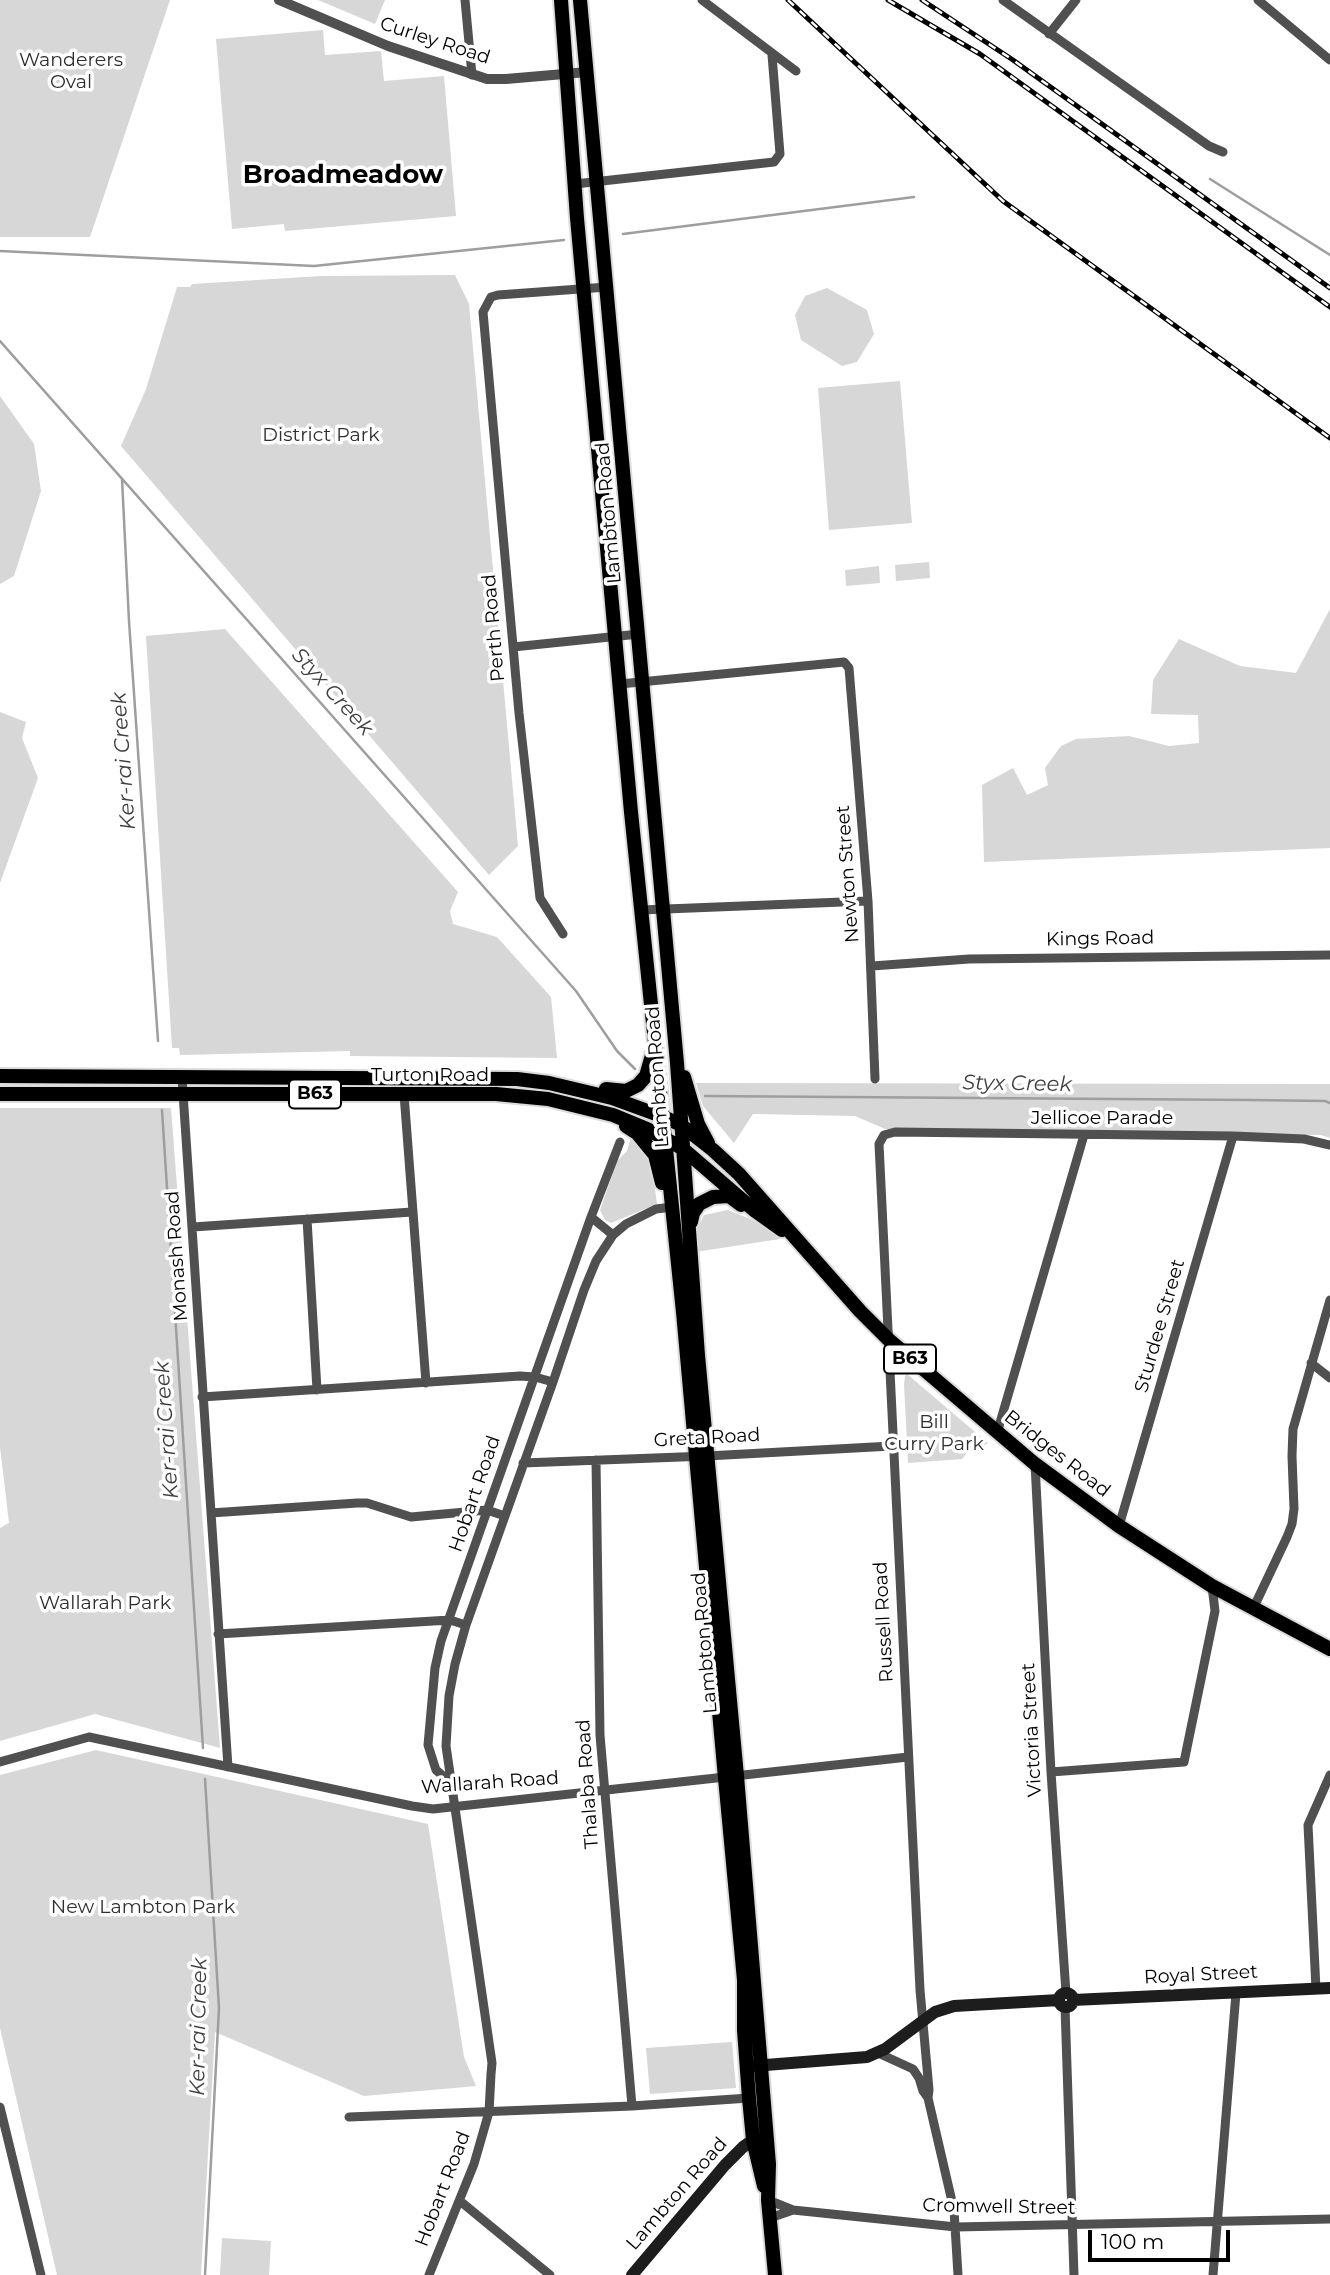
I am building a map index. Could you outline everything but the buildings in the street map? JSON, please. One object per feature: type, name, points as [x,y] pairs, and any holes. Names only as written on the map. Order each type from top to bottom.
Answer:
[{"type":"main road","name":"Lambton Road","points":[[561,0],[584,288],[641,910],[672,1207],[702,1456],[731,1777],[744,1980],[760,2140]]},
{"type":"main road","name":"Lambton Road","points":[[580,0],[677,1063],[702,1456]]},
{"type":"main road","points":[[564,1087],[576,1082],[615,1091],[631,1089],[646,1076],[655,1046]]},
{"type":"main road","points":[[677,1063],[686,1081],[701,1131],[713,1150]]},
{"type":"main road","name":"Turton Road","points":[[0,1076],[497,1078],[564,1087],[612,1098],[664,1116]]},
{"type":"main road","name":"Turton Road","points":[[0,1094],[496,1094],[548,1098],[613,1115],[682,1148]]},
{"type":"main road","points":[[613,1115],[637,1133],[655,1155],[664,1191],[672,1207]]},
{"type":"main road","name":"Bridges Road","points":[[664,1116],[681,1125],[713,1150],[761,1197],[797,1241],[888,1339],[1035,1464],[1119,1527],[1212,1586],[1330,1649]]},
{"type":"main road","name":"Bridges Road","points":[[682,1148],[754,1210],[797,1241]]},
{"type":"main road","points":[[689,1238],[693,1213],[706,1199],[729,1196],[747,1209],[754,1210]]},
{"type":"main road","name":"Royal Street","points":[[878,2053],[935,2012],[954,2006],[1330,1988]]},
{"type":"main road","points":[[754,2066],[858,2059],[878,2053]]},
{"type":"main road","name":"Lambton Road","points":[[754,2066],[749,2098],[760,2140]]},
{"type":"main road","name":"Lambton Road","points":[[632,2275],[724,2165],[743,2147],[760,2140]]},
{"type":"main road","points":[[760,2140],[769,2164],[768,2200],[775,2275]]},
{"type":"street","name":"Curley Road","points":[[279,0],[388,46],[487,79],[587,72]]},
{"type":"street","points":[[465,0],[472,75]]},
{"type":"street","points":[[702,0],[796,71]]},
{"type":"street","points":[[1003,0],[1209,146],[1223,152]]},
{"type":"street","points":[[1049,34],[1076,0]]},
{"type":"street","points":[[1258,0],[1330,60]]},
{"type":"street","points":[[575,184],[767,164],[778,159],[780,154],[772,55]]},
{"type":"street","points":[[584,288],[607,287]]},
{"type":"street","name":"Perth Road","points":[[563,934],[540,898],[513,647],[483,312],[491,297],[498,295],[584,288]]},
{"type":"street","points":[[513,647],[639,634]]},
{"type":"street","name":"Newton Street","points":[[643,681],[844,662],[849,668],[868,901],[875,1079]]},
{"type":"street","points":[[620,684],[643,681]]},
{"type":"street","points":[[641,910],[868,901]]},
{"type":"street","name":"Kings Road","points":[[872,966],[969,959],[1330,955]]},
{"type":"street","name":"Monash Road","points":[[182,1077],[228,1767]]},
{"type":"street","points":[[404,1094],[426,1383]]},
{"type":"street","name":"Jellicoe Parade","points":[[879,1144],[881,1138],[889,1133],[1233,1136],[1304,1139],[1330,1145]]},
{"type":"street","points":[[997,1433],[1084,1135]]},
{"type":"street","name":"Sturdee Street","points":[[1119,1527],[1233,1136]]},
{"type":"street","name":"Hobart Road","points":[[450,1782],[436,1770],[428,1745],[435,1668],[442,1641],[591,1217],[620,1142]]},
{"type":"street","name":"Russell Road","points":[[879,1144],[920,1990],[928,2098],[954,2210],[958,2275]]},
{"type":"street","name":"Hobart Road","points":[[429,2275],[474,2164],[489,2112],[492,2063],[446,1746],[447,1714],[455,1664],[466,1625],[589,1275],[603,1247],[626,1224],[656,1209],[672,1207]]},
{"type":"street","points":[[193,1227],[412,1212]]},
{"type":"street","points":[[591,1217],[613,1235]]},
{"type":"street","points":[[307,1219],[317,1390]]},
{"type":"street","points":[[1253,1609],[1292,1524],[1293,1429],[1330,1300]]},
{"type":"street","points":[[1311,1363],[1330,1378]]},
{"type":"street","points":[[202,1397],[535,1377],[553,1382]]},
{"type":"street","name":"Greta Road","points":[[523,1463],[892,1446]]},
{"type":"street","name":"Thalaba Road","points":[[596,1460],[600,1735],[632,2106]]},
{"type":"street","name":"Victoria Street","points":[[1035,1464],[1066,2000],[1074,2275]]},
{"type":"street","points":[[211,1513],[367,1503],[411,1517],[487,1510],[505,1516]]},
{"type":"street","points":[[1051,1772],[1184,1762],[1215,1611],[1212,1586]]},
{"type":"street","points":[[1215,1611],[1232,1598]]},
{"type":"street","points":[[218,1634],[450,1620],[466,1625]]},
{"type":"street","name":"Wallarah Road","points":[[0,1762],[89,1737],[412,1807],[433,1809],[908,1757]]},
{"type":"street","points":[[1316,1989],[1308,1825],[1330,1775]]},
{"type":"street","points":[[1213,2275],[1236,1993]]},
{"type":"street","name":"Russell Road","points":[[878,2053],[913,2069],[928,2098]]},
{"type":"street","points":[[349,2117],[632,2106],[749,2098]]},
{"type":"street","points":[[0,2107],[41,2275]]},
{"type":"street","name":"Cromwell Street","points":[[768,2200],[793,2210],[956,2227],[1330,2220]]},
{"type":"street","points":[[460,2201],[550,2275]]},
{"type":"street","name":"Cromwell Street","points":[[770,2218],[793,2210]]},
{"type":"green space","name":"Wanderers Oval","points":[[0,0],[170,0],[90,237],[0,237]]},
{"type":"green space","points":[[318,0],[385,0],[375,24]]},
{"type":"green space","points":[[323,30],[325,55],[381,51],[384,81],[444,76],[456,216],[285,231],[284,224],[232,229],[216,39]]},
{"type":"green space","name":"District Park","points":[[455,275],[469,304],[518,846],[489,875],[121,446],[146,389],[177,287],[321,276]]},
{"type":"green space","points":[[827,288],[867,310],[874,334],[857,362],[842,366],[801,340],[795,315],[805,296]]},
{"type":"green space","points":[[900,381],[912,523],[829,530],[818,388]]},
{"type":"green space","points":[[0,396],[34,444],[41,491],[14,576],[0,584]]},
{"type":"green space","points":[[929,562],[930,578],[896,581],[895,565]]},
{"type":"green space","points":[[879,566],[880,583],[846,586],[845,570]]},
{"type":"green space","points":[[1330,609],[1330,848],[984,862],[982,785],[1013,768],[1027,795],[1048,785],[1045,768],[1061,746],[1076,739],[1129,736],[1169,746],[1199,743],[1198,715],[1151,714],[1153,680],[1179,639],[1240,666],[1296,673]]},
{"type":"green space","points":[[225,629],[458,892],[450,911],[453,924],[497,937],[551,997],[557,1058],[350,1056],[350,1051],[180,1055],[179,1048],[172,1048],[146,636]]},
{"type":"green space","points":[[0,712],[26,722],[22,738],[38,778],[0,883]]},
{"type":"green space","points":[[696,1083],[1330,1084],[1330,1138],[1321,1135],[885,1129],[855,1116],[753,1114],[734,1143],[703,1106]]},
{"type":"green space","name":"Wallarah Park","points":[[0,1108],[171,1108],[220,1748],[95,1714],[0,1741],[0,1528],[9,1523],[0,1447]]},
{"type":"green space","points":[[631,1137],[651,1160],[657,1204],[611,1223],[605,1220],[600,1210],[617,1161],[627,1151]]},
{"type":"green space","points":[[728,1210],[770,1227],[780,1239],[695,1252],[692,1239],[704,1215]]},
{"type":"green space","name":"Bill Curry Park","points":[[907,1374],[988,1443],[968,1452],[962,1459],[908,1463],[904,1384]]},
{"type":"green space","name":"New Lambton Park","points":[[96,1750],[428,1824],[464,2057],[476,2086],[364,2096],[215,2032],[201,2275],[57,2275],[0,2028],[0,1775]]},
{"type":"green space","points":[[732,2042],[736,2088],[650,2094],[646,2048]]},
{"type":"green space","points":[[222,2238],[271,2241],[269,2275],[220,2275]]},
{"type":"waterway","points":[[1210,179],[1330,255]]},
{"type":"waterway","points":[[623,234],[914,197]]},
{"type":"waterway","points":[[0,251],[314,266],[564,240]]},
{"type":"waterway","name":"Styx Creek","points":[[0,341],[576,991],[617,1051],[635,1069]]},
{"type":"waterway","name":"Ker-rai Creek","points":[[122,479],[158,1041]]},
{"type":"waterway","name":"Styx Creek","points":[[705,1096],[1250,1100],[1330,1103]]},
{"type":"waterway","name":"Ker-rai Creek","points":[[162,1110],[203,1748]]},
{"type":"waterway","name":"Ker-rai Creek","points":[[205,1779],[219,2008],[205,2275]]},
{"type":"railway","points":[[788,0],[1003,201],[1330,438]]},
{"type":"railway","points":[[888,0],[980,54],[1330,307]]},
{"type":"railway","points":[[922,0],[1013,60],[1330,288]]},
{"type":"district","name":"Broadmeadow","points":[[343,175]]}]
